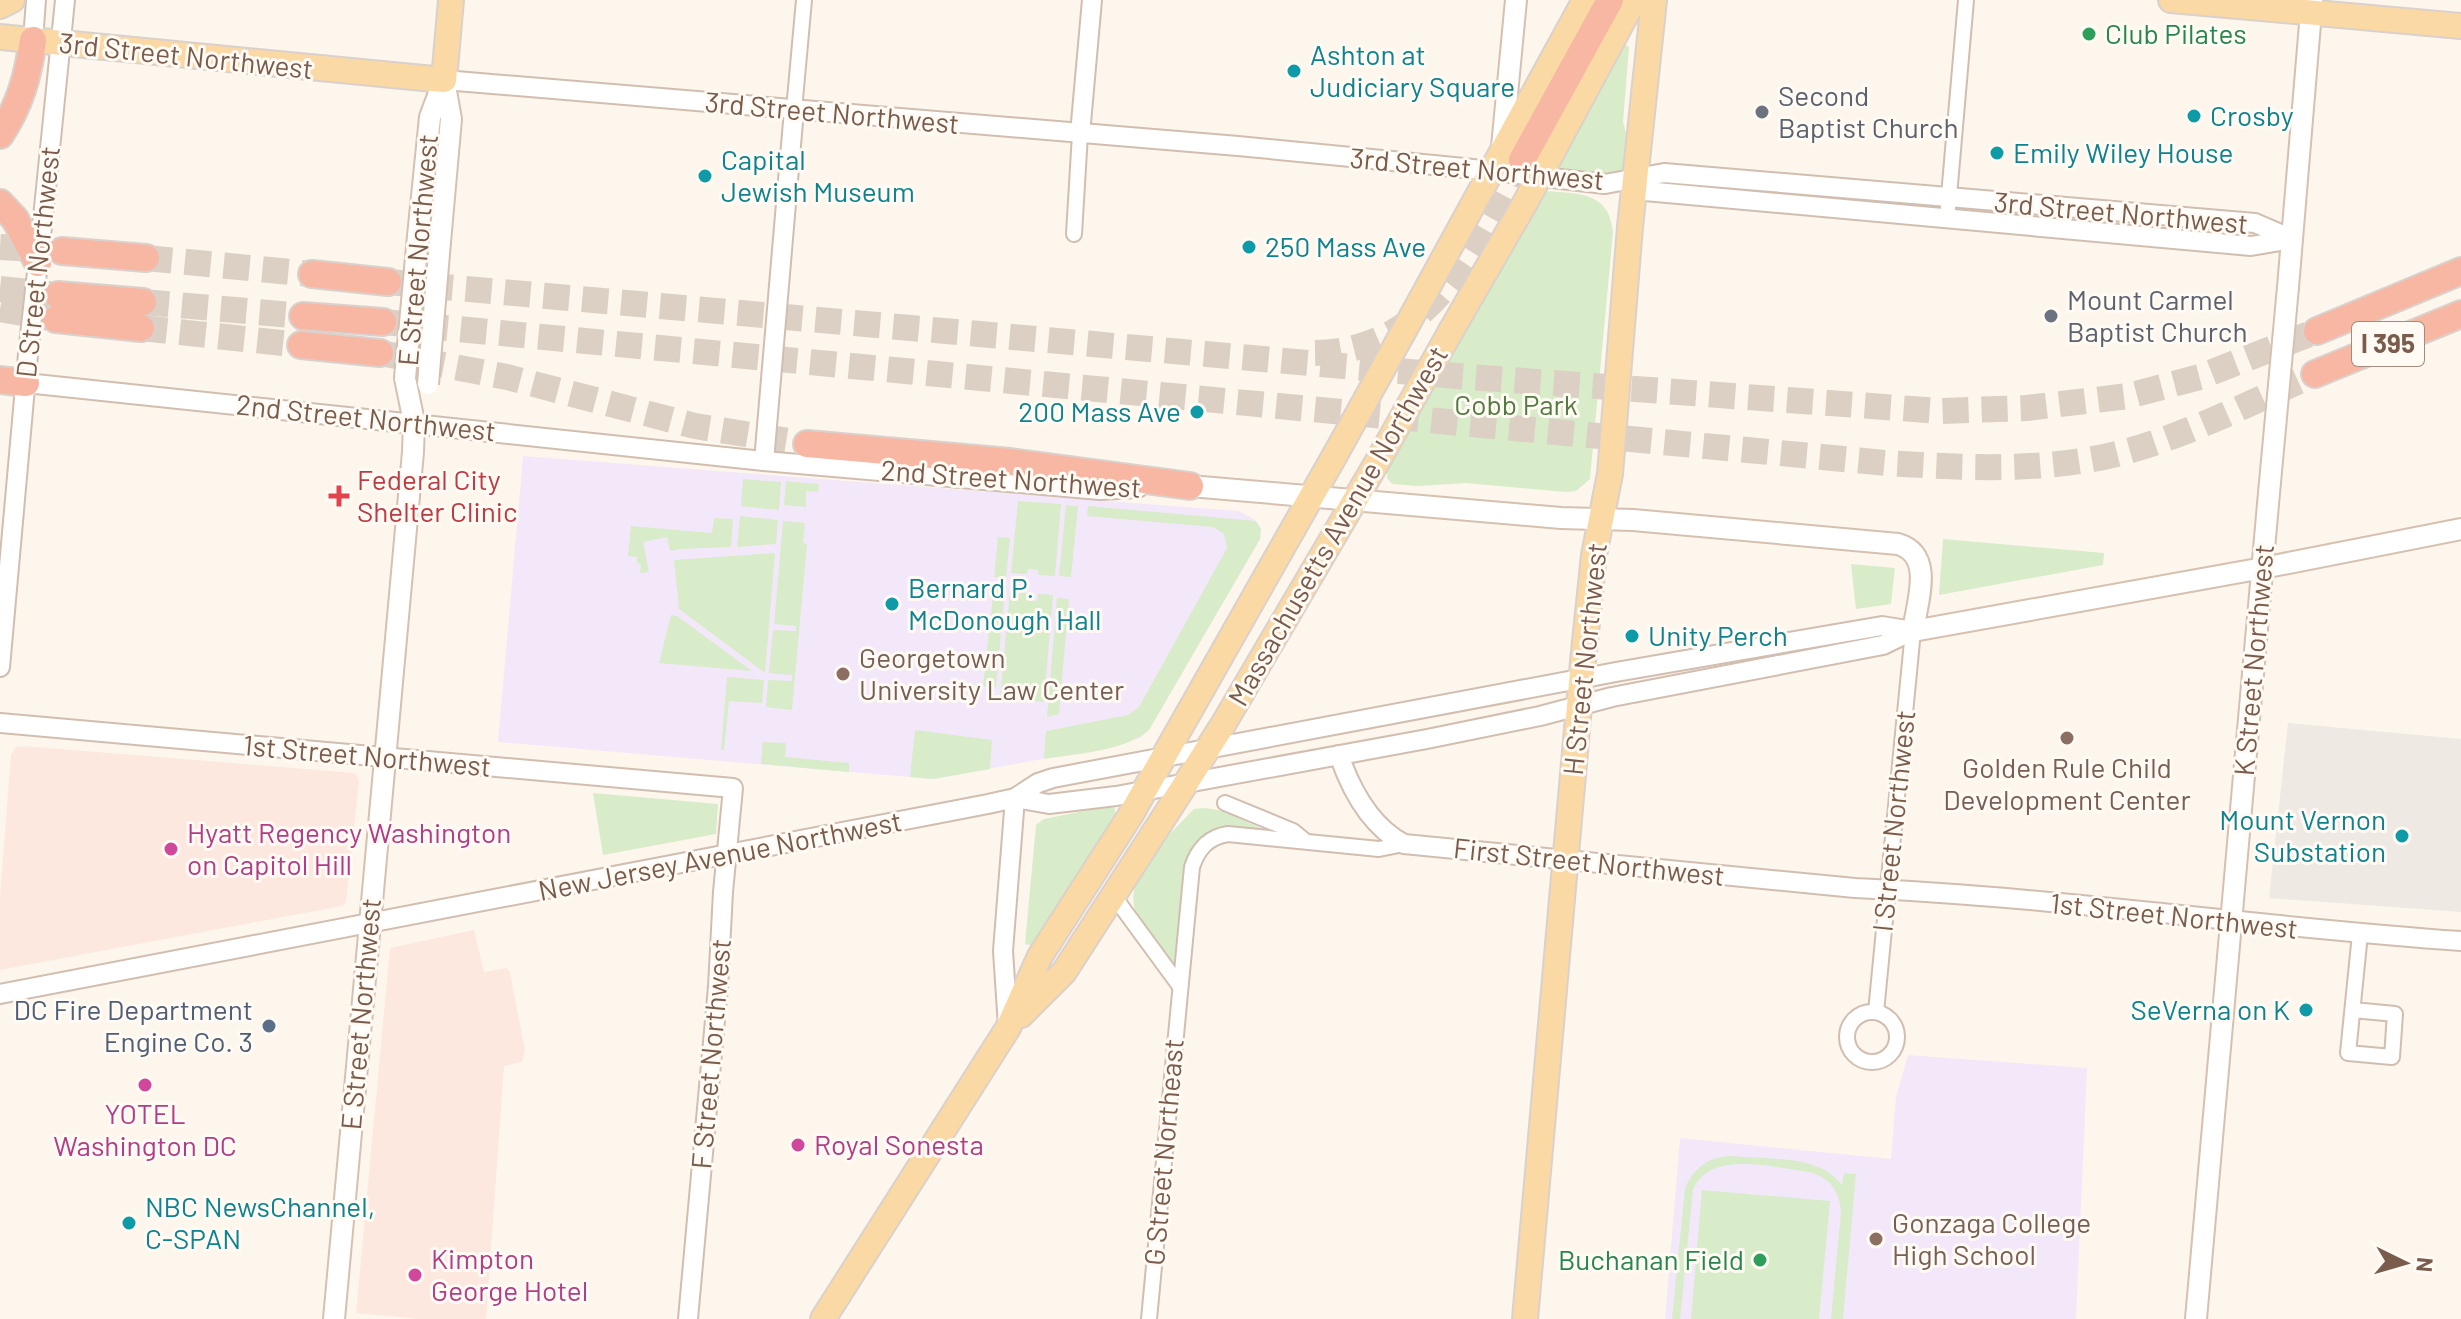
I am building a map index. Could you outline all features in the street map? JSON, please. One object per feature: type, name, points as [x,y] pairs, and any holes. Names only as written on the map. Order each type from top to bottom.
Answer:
[{"type":"highway","points":[[1513,165],[1610,0]]},
{"type":"highway","points":[[0,135],[24,90],[33,40]]},
{"type":"highway","points":[[8,211],[38,263]]},
{"type":"highway","points":[[62,251],[146,258]]},
{"type":"highway","name":"I 395","points":[[2317,331],[2461,271]]},
{"type":"highway","points":[[312,274],[388,282]]},
{"type":"highway","points":[[57,307],[142,315]]},
{"type":"highway","name":"I 395","points":[[2315,374],[2461,314]]},
{"type":"highway","points":[[303,316],[383,322]]},
{"type":"highway","points":[[301,345],[380,353]]},
{"type":"highway","points":[[807,444],[1010,462],[1190,486]]},
{"type":"main road","points":[[0,6],[12,0]]},
{"type":"main road","name":"E Street Northwest","points":[[334,1319],[414,422],[428,384],[451,119],[444,80],[451,0]]},
{"type":"main road","points":[[1513,165],[1516,0]]},
{"type":"main road","name":"Massachusetts Avenue Northwest","points":[[1008,1028],[1064,972],[1186,783],[1356,500],[1452,329],[1513,165],[1585,0]]},
{"type":"main road","name":"Massachusetts Avenue Northwest","points":[[823,1319],[1008,1028],[1040,956],[1162,760],[1406,327],[1513,165],[1634,0]]},
{"type":"main road","name":"H Street Northwest","points":[[1525,1319],[1581,679],[1594,555],[1610,474],[1634,185],[1654,0]]},
{"type":"main road","points":[[2171,0],[2311,7],[2461,26]]},
{"type":"main road","name":"K Street Northwest","points":[[2196,1319],[2311,7]]},
{"type":"main road","name":"3rd Street Northwest","points":[[0,37],[444,80]]},
{"type":"main road","name":"E Street Northwest","points":[[414,422],[405,378],[430,117],[444,80]]},
{"type":"main road","name":"2nd Street Northwest","points":[[1190,486],[1904,546],[1917,555],[1921,565],[1913,631]]},
{"type":"main road","name":"New Jersey Avenue Northwest","points":[[1913,631],[2461,529]]},
{"type":"street","points":[[33,40],[36,0]]},
{"type":"street","name":"D Street Northwest","points":[[0,667],[13,382],[28,354],[65,0]]},
{"type":"street","points":[[764,461],[804,0]]},
{"type":"street","points":[[1074,234],[1092,0]]},
{"type":"street","points":[[1947,219],[1966,0]]},
{"type":"street","name":"3rd Street Northwest","points":[[444,80],[1080,134],[1513,165],[1605,184],[2251,246],[2292,239]]},
{"type":"street","name":"3rd Street Northwest","points":[[1634,185],[1664,173],[2255,223],[2292,239]]},
{"type":"street","name":"2nd Street Northwest","points":[[13,382],[764,461],[1100,490],[1190,486]]},
{"type":"street","name":"New Jersey Avenue Northwest","points":[[1015,798],[1038,783],[1053,778],[1581,679],[1882,626],[1913,631]]},
{"type":"street","name":"New Jersey Avenue Northwest","points":[[0,994],[1015,798],[1049,804],[1339,755],[1883,645],[1913,631]]},
{"type":"street","name":"I Street Northwest","points":[[1876,1012],[1913,631]]},
{"type":"street","name":"1st Street Northwest","points":[[0,723],[733,788]]},
{"type":"street","points":[[1339,755],[1347,778],[1369,814],[1386,833],[1404,844]]},
{"type":"street","name":"F Street Northwest","points":[[688,1319],[733,788]]},
{"type":"street","points":[[1008,1028],[1003,951],[1015,798]]},
{"type":"street","points":[[1225,803],[1293,831],[1305,841],[1379,849],[1404,844]]},
{"type":"street","name":"G Street Northeast","points":[[1149,1319],[1179,985],[1195,856],[1206,843],[1228,834],[1305,841]]},
{"type":"street","name":"First Street Northwest","points":[[1404,844],[1887,890]]},
{"type":"street","name":"1st Street Northwest","points":[[1887,890],[2187,914],[2360,934],[2461,941]]},
{"type":"street","points":[[1113,895],[1179,985]]},
{"type":"street","points":[[2353,1010],[2360,934]]},
{"type":"shaded area","name":"Georgetown University Law Center","points":[[523,456],[1238,511],[1254,519],[1261,529],[1260,539],[1149,730],[1140,738],[1119,745],[933,779],[498,742]]},
{"type":"shaded area","points":[[2288,723],[2461,739],[2461,912],[2269,898]]},
{"type":"shaded area","name":"Hyatt Regency Washington on Capitol Hill","points":[[16,747],[355,773],[359,781],[346,902],[342,906],[0,970],[0,896],[11,755]]},
{"type":"shaded area","points":[[474,930],[484,972],[506,968],[510,972],[525,1051],[522,1062],[504,1066],[486,1319],[420,1319],[356,1313],[390,948]]},
{"type":"shaded area","name":"Gonzaga College High School","points":[[1908,1055],[2087,1068],[2076,1319],[1665,1319],[1680,1138],[1891,1159],[1896,1097]]},
{"type":"green space","points":[[1624,44],[1629,47],[1623,122],[1628,141],[1625,172],[1615,176],[1561,171],[1557,167]]},
{"type":"green space","name":"Cobb Park","points":[[1548,191],[1582,195],[1599,202],[1606,209],[1613,232],[1590,479],[1576,491],[1566,492],[1466,483],[1392,484],[1387,478],[1387,469],[1539,196]]},
{"type":"green space","points":[[743,479],[781,482],[779,510],[741,506]]},
{"type":"green space","points":[[786,481],[819,484],[818,492],[806,491],[806,507],[784,505]]},
{"type":"green space","points":[[1018,501],[1061,504],[1055,576],[1038,575],[1038,570],[1028,569],[1027,574],[1011,573]]},
{"type":"green space","points":[[1066,505],[1078,506],[1071,577],[1059,576]]},
{"type":"green space","points":[[1088,506],[1256,521],[1261,529],[1260,539],[1149,730],[1114,747],[1044,759],[1046,731],[1128,715],[1139,707],[1227,548],[1224,534],[1213,527],[1087,516]]},
{"type":"green space","points":[[740,516],[778,520],[776,544],[737,547]]},
{"type":"green space","points":[[714,518],[733,519],[731,547],[670,551],[667,537],[643,542],[649,572],[640,573],[641,564],[637,563],[637,557],[628,556],[631,526],[712,533]]},
{"type":"green space","points":[[783,521],[805,523],[803,543],[807,544],[792,710],[766,707],[768,680],[792,681],[792,675],[769,673],[773,630],[796,631],[796,626],[774,624]]},
{"type":"green space","points":[[998,537],[1010,538],[1006,578],[994,577]]},
{"type":"green space","points":[[1943,539],[2104,553],[2103,565],[1939,595]]},
{"type":"green space","points":[[775,553],[765,673],[679,609],[674,560]]},
{"type":"green space","points":[[1851,564],[1895,568],[1891,604],[1856,609]]},
{"type":"green space","points":[[994,587],[1005,589],[996,687],[983,686]]},
{"type":"green space","points":[[1010,591],[1026,593],[1026,600],[1037,601],[1038,594],[1053,595],[1044,702],[1000,698]]},
{"type":"green space","points":[[1057,598],[1069,599],[1059,714],[1047,717]]},
{"type":"green space","points":[[671,615],[677,616],[752,671],[659,663]]},
{"type":"green space","points":[[727,677],[764,680],[762,703],[729,701],[724,750],[721,750]]},
{"type":"green space","points":[[915,730],[992,740],[990,769],[933,779],[910,777]]},
{"type":"green space","points":[[763,742],[786,743],[785,757],[849,763],[849,772],[761,764]]},
{"type":"green space","points":[[593,793],[718,804],[716,834],[603,855]]},
{"type":"green space","points":[[1109,806],[1115,808],[1115,817],[1035,942],[1025,944],[1036,825],[1044,819]]},
{"type":"green space","points":[[1194,809],[1223,811],[1269,832],[1202,838],[1189,854],[1174,966],[1135,910],[1133,896],[1141,869],[1149,857]]},
{"type":"green space","points":[[1733,1156],[1807,1163],[1832,1175],[1842,1185],[1844,1173],[1856,1174],[1843,1319],[1831,1319],[1841,1212],[1836,1191],[1828,1181],[1809,1172],[1744,1164],[1713,1169],[1701,1177],[1693,1190],[1680,1319],[1672,1319],[1685,1188],[1693,1174],[1704,1164]]},
{"type":"green space","name":"Buchanan Field","points":[[1702,1190],[1830,1201],[1819,1319],[1691,1319]]},
{"type":"tunnel","points":[[1315,353],[1355,348],[1390,334],[1419,314],[1466,259],[1522,160]]},
{"type":"tunnel","points":[[0,247],[51,250]]},
{"type":"tunnel","points":[[146,258],[312,274]]},
{"type":"tunnel","points":[[388,282],[1456,376],[1940,411],[2027,408],[2128,396],[2200,377],[2317,331]]},
{"type":"tunnel","points":[[0,289],[58,295]]},
{"type":"tunnel","points":[[143,302],[303,316]]},
{"type":"tunnel","points":[[0,309],[56,319]]},
{"type":"tunnel","points":[[383,322],[1886,463],[1961,467],[2037,466],[2116,454],[2174,436],[2315,374]]},
{"type":"tunnel","points":[[141,328],[301,345]]},
{"type":"tunnel","points":[[380,353],[507,377],[695,426],[807,444]]},
{"type":"place","name":"Club Pilates","points":[[2089,34]]},
{"type":"place","name":"Ashton at Judiciary Square","points":[[1294,71]]},
{"type":"place","name":"Second Baptist Church","points":[[1762,112]]},
{"type":"place","name":"Crosby","points":[[2194,116]]},
{"type":"place","name":"Emily Wiley House","points":[[1997,153]]},
{"type":"place","name":"Capital Jewish Museum","points":[[705,176]]},
{"type":"place","name":"250 Mass Ave","points":[[1249,247]]},
{"type":"place","name":"Mount Carmel Baptist Church","points":[[2051,316]]},
{"type":"place","name":"200 Mass Ave","points":[[1197,412]]},
{"type":"place","name":"Federal City Shelter Clinic","points":[[339,496]]},
{"type":"place","name":"Bernard P. McDonough Hall","points":[[892,604]]},
{"type":"place","name":"Unity Perch","points":[[1632,636]]},
{"type":"place","name":"Georgetown University Law Center","points":[[843,674]]},
{"type":"place","name":"Golden Rule Child Development Center","points":[[2067,738]]},
{"type":"place","name":"Mount Vernon Substation","points":[[2402,836]]},
{"type":"place","name":"Hyatt Regency Washington on Capitol Hill","points":[[171,849]]},
{"type":"place","name":"SeVerna on K","points":[[2306,1010]]},
{"type":"place","name":"DC Fire Department Engine Co. 3","points":[[269,1026]]},
{"type":"place","name":"YOTEL Washington DC","points":[[145,1085]]},
{"type":"place","name":"Royal Sonesta","points":[[798,1145]]},
{"type":"place","name":"NBC NewsChannel, C-SPAN","points":[[129,1223]]},
{"type":"place","name":"Gonzaga College High School","points":[[1876,1239]]},
{"type":"place","name":"Buchanan Field","points":[[1760,1260]]},
{"type":"place","name":"Kimpton George Hotel","points":[[415,1275]]}]
